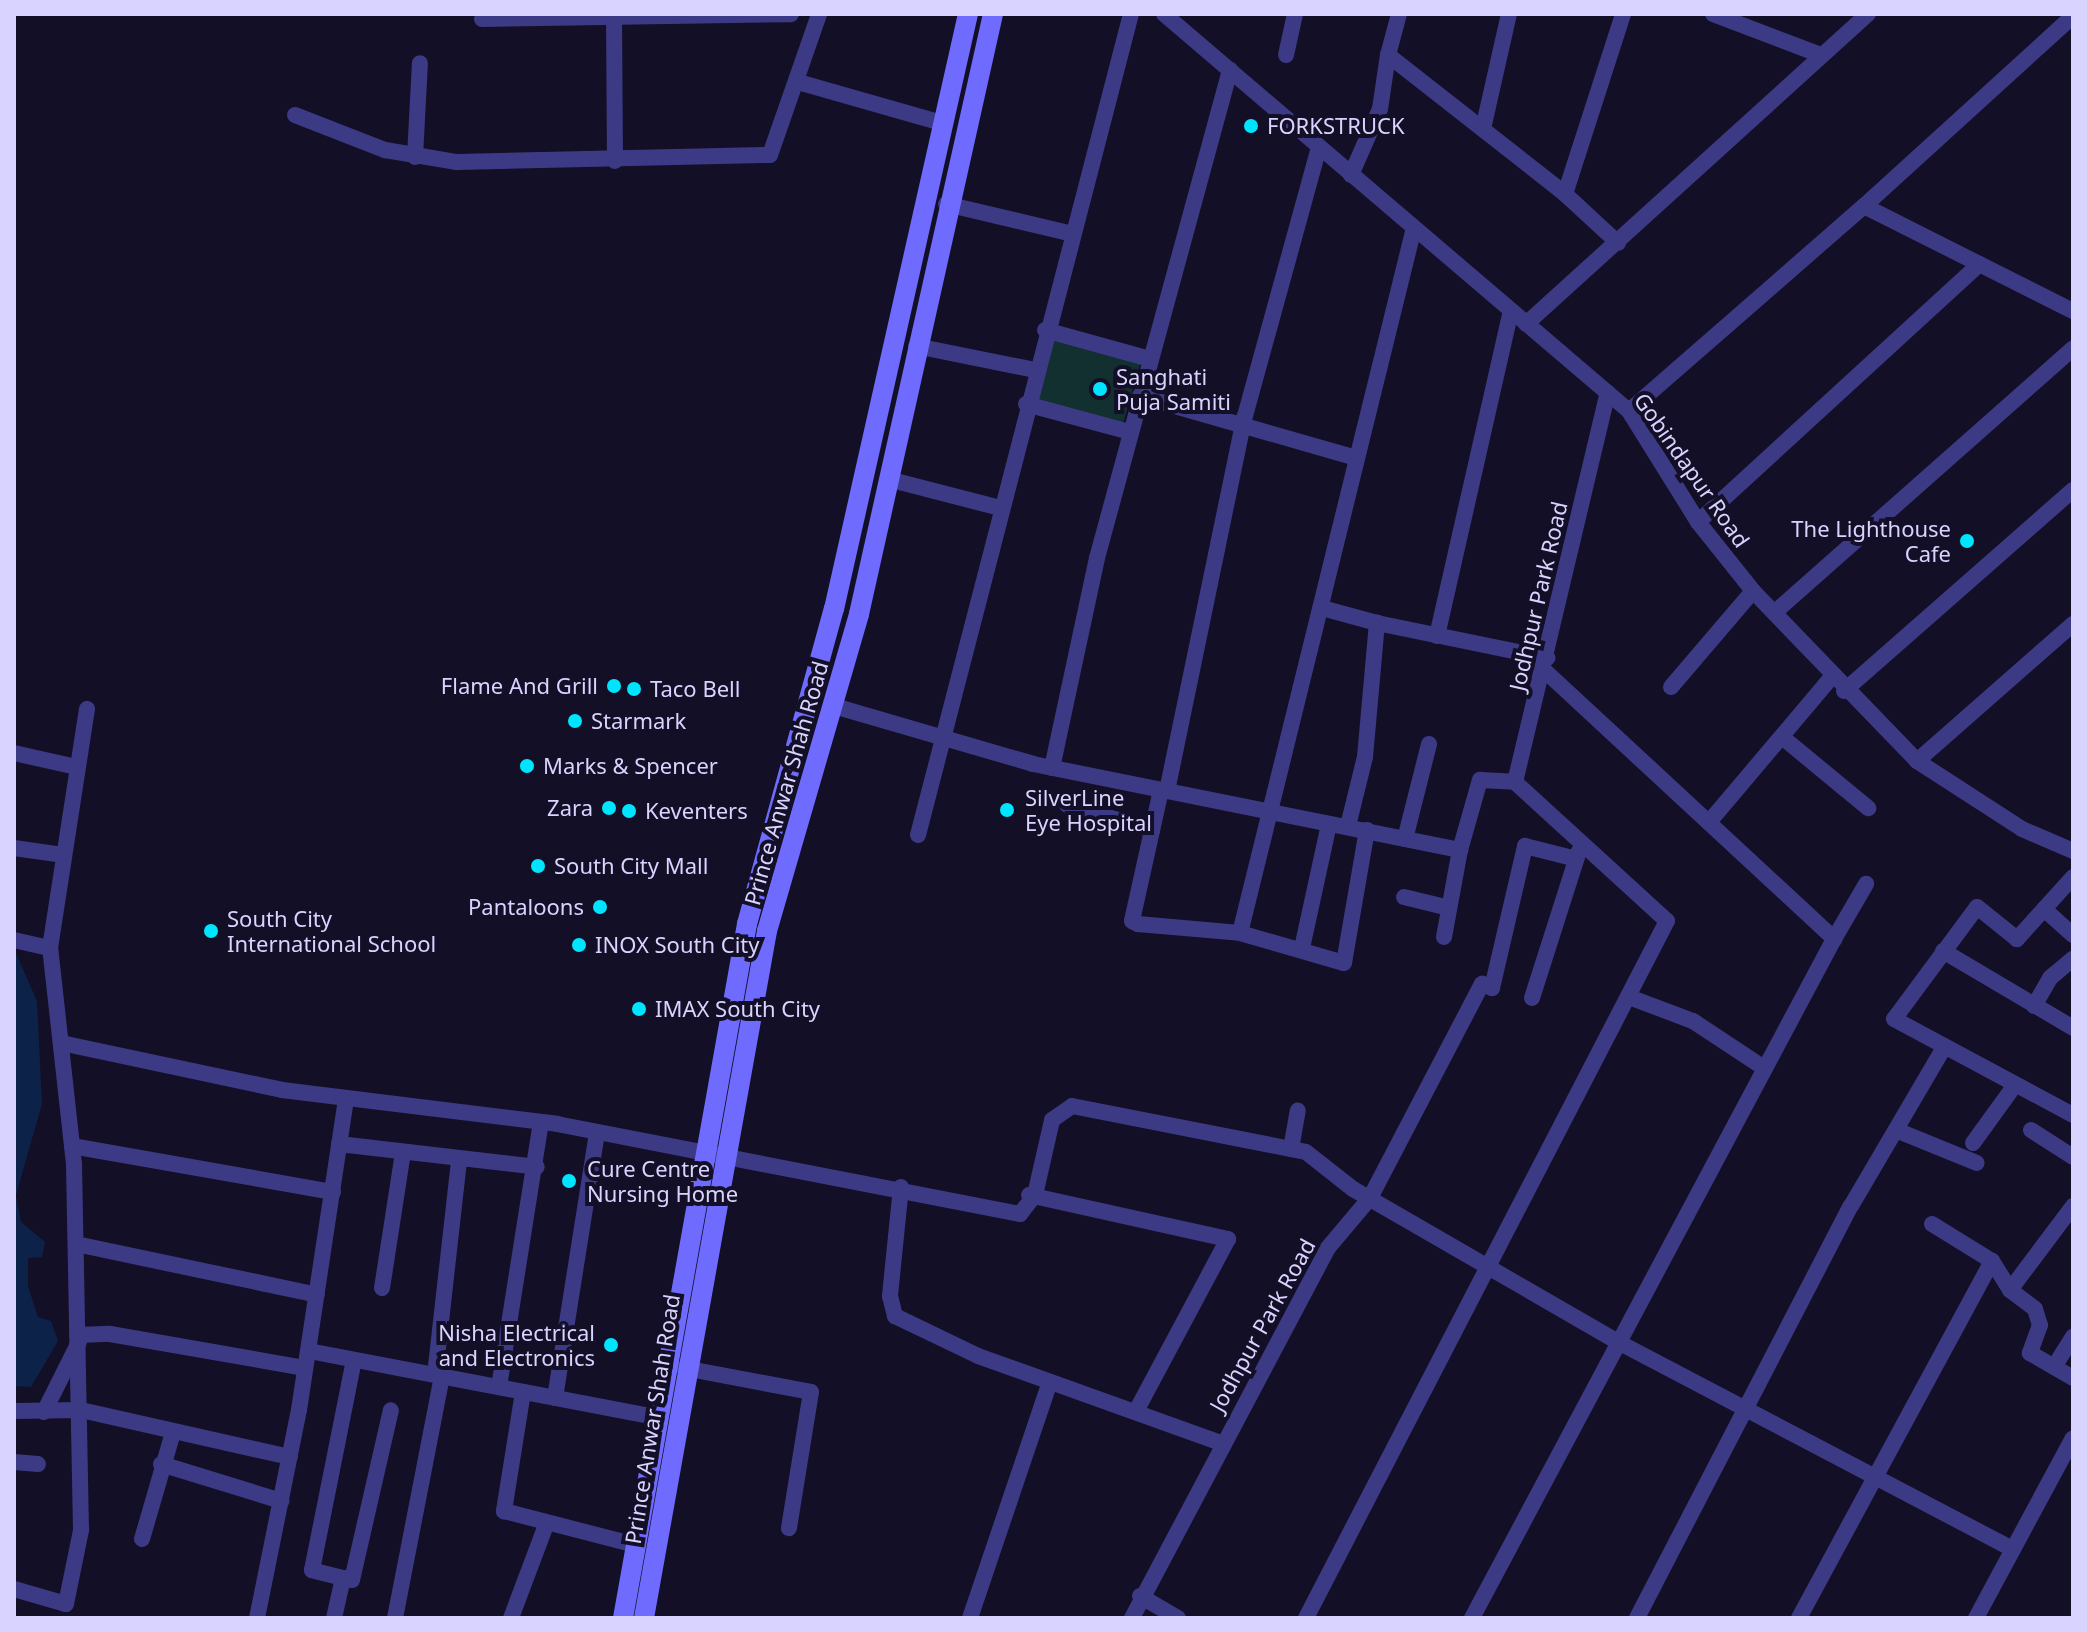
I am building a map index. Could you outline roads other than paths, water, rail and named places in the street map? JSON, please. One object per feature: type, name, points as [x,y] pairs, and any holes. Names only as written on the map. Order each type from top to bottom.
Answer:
[{"type":"main road","name":"Prince Anwar Shah Road","points":[[649,1617],[712,1151],[747,924],[830,622],[938,122],[968,14]]},
{"type":"main road","name":"Prince Anwar Shah Road","points":[[623,1618],[656,1417],[712,1151],[767,931],[834,706],[888,479],[946,204],[993,14]]},
{"type":"main road","points":[[903,285],[927,290]]},
{"type":"street","points":[[482,19],[791,14]]},
{"type":"street","points":[[295,115],[415,157],[615,161],[770,155],[798,82],[819,14]]},
{"type":"street","points":[[918,835],[1069,233],[1131,14]]},
{"type":"street","name":"Gobindapur Road","points":[[1164,14],[1413,232],[1629,411],[1698,522],[1753,591],[1831,678],[1917,761],[2022,829],[2073,851]]},
{"type":"street","points":[[1286,55],[1295,14]]},
{"type":"street","points":[[1351,175],[1380,109],[1388,55],[1399,14]]},
{"type":"street","points":[[1483,129],[1509,14]]},
{"type":"street","points":[[1565,194],[1623,14]]},
{"type":"street","points":[[1713,14],[1821,55]]},
{"type":"street","points":[[1526,324],[1868,14]]},
{"type":"street","points":[[1629,411],[1864,206],[2073,16]]},
{"type":"street","points":[[614,17],[615,161]]},
{"type":"street","points":[[1388,55],[1565,194],[1618,243]]},
{"type":"street","points":[[415,157],[420,63]]},
{"type":"street","points":[[1052,768],[1130,432],[1230,70]]},
{"type":"street","points":[[798,82],[938,122]]},
{"type":"street","points":[[1319,148],[1245,428],[1132,921],[1240,933],[1302,948],[1344,963],[1367,830]]},
{"type":"street","points":[[946,204],[1069,233]]},
{"type":"street","points":[[1864,206],[2073,311]]},
{"type":"street","points":[[1240,933],[1267,812],[1322,608],[1413,232]]},
{"type":"street","points":[[1698,522],[1980,264]]},
{"type":"street","points":[[1437,636],[1511,311]]},
{"type":"street","points":[[1045,330],[1150,359]]},
{"type":"street","points":[[916,346],[1035,370]]},
{"type":"street","points":[[1775,612],[2073,348]]},
{"type":"street","name":"Jodhpur Park Road","points":[[1515,782],[1546,664],[1608,393]]},
{"type":"street","points":[[1140,396],[1356,458]]},
{"type":"street","points":[[1026,404],[1130,432]]},
{"type":"street","points":[[888,479],[1000,508]]},
{"type":"street","points":[[1844,691],[2073,490]]},
{"type":"street","points":[[1671,687],[1753,591]]},
{"type":"street","points":[[1322,608],[1546,664],[1834,939]]},
{"type":"street","points":[[1348,826],[1365,757],[1377,623]]},
{"type":"street","points":[[1917,761],[2070,633]]},
{"type":"street","points":[[1710,821],[1831,678]]},
{"type":"street","points":[[834,706],[942,740],[1052,768],[1460,850]]},
{"type":"street","points":[[14,1589],[66,1604],[81,1530],[81,1410],[72,1146],[66,1044],[50,948],[87,709]]},
{"type":"street","points":[[1782,737],[1868,808]]},
{"type":"street","points":[[1405,839],[1429,744]]},
{"type":"street","points":[[14,753],[76,767]]},
{"type":"street","points":[[1306,1618],[1667,921],[1578,852],[1515,782],[1480,780],[1460,850],[1444,937]]},
{"type":"street","points":[[1067,805],[1152,830]]},
{"type":"street","points":[[1302,948],[1329,824]]},
{"type":"street","name":"Jodhpur Park Road","points":[[1132,1618],[1140,1596],[1327,1249],[1370,1198],[1482,984],[1492,988],[1525,846],[1578,852]]},
{"type":"street","points":[[14,848],[63,855]]},
{"type":"street","points":[[1532,998],[1578,852]]},
{"type":"street","points":[[2073,877],[2017,939],[1977,907],[1894,1019],[1943,1049],[2073,1115]]},
{"type":"street","points":[[1472,1618],[1764,1068],[1866,884]]},
{"type":"street","points":[[1404,897],[1449,908]]},
{"type":"street","points":[[2044,909],[2073,935]]},
{"type":"street","points":[[14,940],[50,948]]},
{"type":"street","points":[[1943,951],[2073,1028]]},
{"type":"street","points":[[2034,1006],[2073,959]]},
{"type":"street","points":[[1629,997],[1693,1021],[1764,1068]]},
{"type":"street","points":[[66,1044],[346,1099],[541,1122],[712,1151],[901,1187],[1020,1214],[1029,1195]]},
{"type":"street","points":[[1637,1618],[1896,1130],[1943,1049]]},
{"type":"street","points":[[1973,1143],[2015,1085]]},
{"type":"street","points":[[257,1618],[307,1360],[346,1099]]},
{"type":"street","points":[[1029,1195],[1035,1195],[1052,1120],[1072,1106],[1291,1149],[1620,1343],[2013,1549]]},
{"type":"street","points":[[1291,1149],[1298,1111]]},
{"type":"street","points":[[499,1387],[537,1167],[541,1122]]},
{"type":"street","points":[[1896,1130],[1977,1163]]},
{"type":"street","points":[[2031,1130],[2073,1157]]},
{"type":"street","points":[[555,1398],[597,1132]]},
{"type":"street","points":[[339,1144],[537,1167]]},
{"type":"street","points":[[72,1146],[333,1192]]},
{"type":"street","points":[[382,1288],[403,1153]]},
{"type":"street","points":[[395,1618],[439,1376],[459,1160]]},
{"type":"street","points":[[901,1187],[890,1296],[895,1316],[1050,1382],[1221,1443]]},
{"type":"street","points":[[1029,1195],[1228,1239],[1136,1411]]},
{"type":"street","points":[[2010,1290],[2073,1206]]},
{"type":"street","points":[[1932,1224],[1992,1261],[2010,1290],[2035,1309],[2040,1325],[2030,1353],[2073,1378]]},
{"type":"street","points":[[76,1244],[317,1295]]},
{"type":"street","points":[[1799,1618],[1992,1261]]},
{"type":"street","points":[[78,1339],[134,1337],[307,1360],[354,1360],[656,1417]]},
{"type":"street","points":[[2054,1367],[2073,1337]]},
{"type":"street","points":[[44,1412],[78,1339]]},
{"type":"street","points":[[354,1360],[312,1570],[352,1580],[391,1410]]},
{"type":"street","points":[[684,1368],[811,1392],[789,1528]]},
{"type":"street","points":[[970,1618],[1050,1382]]},
{"type":"street","points":[[523,1392],[504,1511],[546,1525],[635,1545]]},
{"type":"street","points":[[14,1411],[81,1410],[290,1457]]},
{"type":"street","points":[[142,1539],[161,1464],[173,1432]]},
{"type":"street","points":[[1976,1618],[2073,1438]]},
{"type":"street","points":[[14,1462],[38,1464]]},
{"type":"street","points":[[161,1464],[281,1501]]},
{"type":"street","points":[[511,1618],[546,1525]]},
{"type":"street","points":[[334,1618],[343,1578]]},
{"type":"street","points":[[1140,1596],[1178,1618]]},
{"type":"water","points":[[14,949],[37,1001],[42,1104],[16,1195],[21,1222],[45,1242],[42,1257],[28,1258],[28,1286],[38,1317],[51,1321],[58,1341],[31,1387],[14,1386]]},
{"type":"place","name":"FORKSTRUCK","points":[[1251,126]]},
{"type":"place","name":"Sanghati Puja Samiti","points":[[1100,389]]},
{"type":"place","name":"The Lighthouse Cafe","points":[[1967,541]]},
{"type":"place","name":"Flame And Grill","points":[[614,686]]},
{"type":"place","name":"Taco Bell","points":[[634,689]]},
{"type":"place","name":"Starmark","points":[[575,721]]},
{"type":"place","name":"Marks & Spencer","points":[[527,766]]},
{"type":"place","name":"Zara","points":[[609,808]]},
{"type":"place","name":"SilverLine Eye Hospital","points":[[1007,810]]},
{"type":"place","name":"Keventers","points":[[629,811]]},
{"type":"place","name":"South City Mall","points":[[538,866]]},
{"type":"place","name":"Pantaloons","points":[[600,907]]},
{"type":"place","name":"South City International School","points":[[211,931]]},
{"type":"place","name":"INOX South City","points":[[579,945]]},
{"type":"place","name":"IMAX South City","points":[[639,1009]]},
{"type":"place","name":"Cure Centre Nursing Home","points":[[569,1181]]},
{"type":"place","name":"Nisha Electrical and Electronics","points":[[611,1345]]}]
